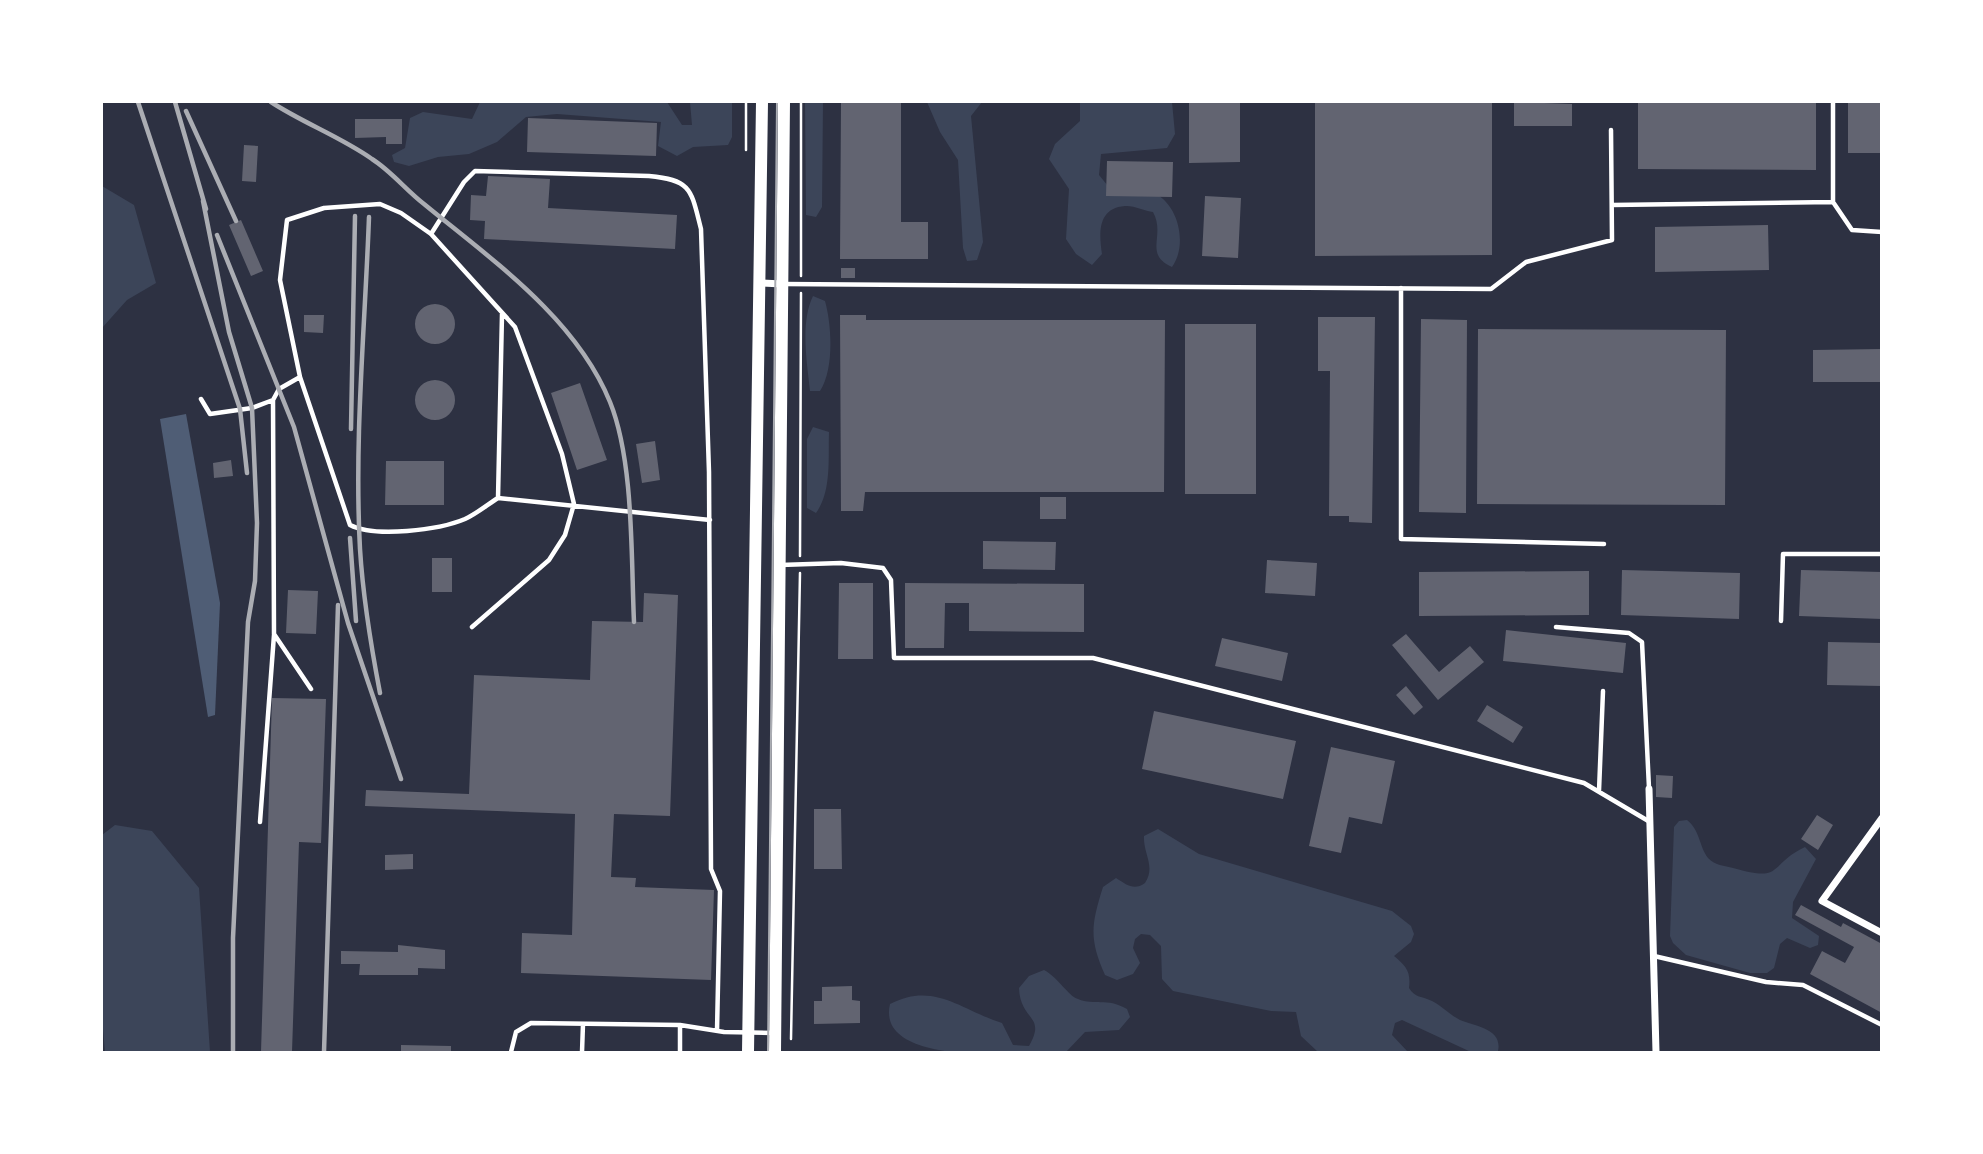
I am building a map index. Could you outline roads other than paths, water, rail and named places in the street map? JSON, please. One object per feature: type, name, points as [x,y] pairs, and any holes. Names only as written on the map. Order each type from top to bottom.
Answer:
[{"type":"main road","points":[[748,1052],[762,102]]},
{"type":"main road","points":[[775,1052],[784,102]]},
{"type":"street","points":[[760,283],[782,284]]},
{"type":"street","points":[[1648,789],[1656,1052]]},
{"type":"street","points":[[1881,818],[1822,901],[1881,933]]},
{"type":"lane","points":[[1833,102],[1833,202],[1852,230],[1881,232]]},
{"type":"lane","points":[[782,284],[1491,289],[1527,262],[1612,240],[1611,130]]},
{"type":"lane","points":[[430,234],[464,182],[475,171],[649,176],[676,179],[691,191],[701,229],[710,520],[711,869],[719,891],[717,1031]]},
{"type":"lane","points":[[1612,205],[1833,202]]},
{"type":"lane","points":[[472,627],[549,560],[565,535],[574,504],[562,454],[515,327],[430,234],[401,213],[380,204],[324,208],[287,220],[280,280],[300,377],[350,525],[360,530],[399,533],[464,519],[498,498],[574,504],[710,520]]},
{"type":"lane","points":[[1401,288],[1401,539],[1604,544]]},
{"type":"lane","points":[[498,498],[502,313]]},
{"type":"lane","points":[[260,822],[274,634],[273,400],[279,389],[300,377]]},
{"type":"lane","points":[[201,399],[210,414],[253,408],[273,400]]},
{"type":"lane","points":[[1781,621],[1783,554],[1881,554]]},
{"type":"lane","points":[[780,565],[841,563],[883,568],[891,580],[894,659],[1093,659],[1570,780],[1600,792],[1650,822]]},
{"type":"lane","points":[[1556,627],[1629,633],[1642,642],[1648,789]]},
{"type":"lane","points":[[274,634],[311,690]]},
{"type":"lane","points":[[1600,792],[1603,691]]},
{"type":"lane","points":[[1654,956],[1766,982],[1803,985],[1881,1025]]},
{"type":"lane","points":[[511,1052],[516,1032],[531,1023],[680,1025],[717,1031],[775,1032]]},
{"type":"lane","points":[[582,1052],[583,1024]]},
{"type":"lane","points":[[680,1025],[680,1052]]},
{"type":"tram line","points":[[768,1052],[777,102]]},
{"type":"railway","points":[[138,102],[240,409],[247,473]]},
{"type":"railway","points":[[175,102],[206,209]]},
{"type":"railway","points":[[271,102],[379,164],[417,199],[504,269],[554,317],[576,344],[595,372],[618,426],[630,510],[634,622]]},
{"type":"railway","points":[[186,111],[236,221]]},
{"type":"railway","points":[[203,201],[229,332],[252,408],[257,523],[255,581],[248,622],[233,938],[233,1052]]},
{"type":"railway","points":[[351,429],[355,216]]},
{"type":"railway","points":[[369,217],[359,425],[358,508],[363,586],[380,693]]},
{"type":"railway","points":[[217,235],[294,427],[348,623],[401,779]]},
{"type":"railway","points":[[350,538],[356,621]]},
{"type":"railway","points":[[324,1052],[338,605]]}]
